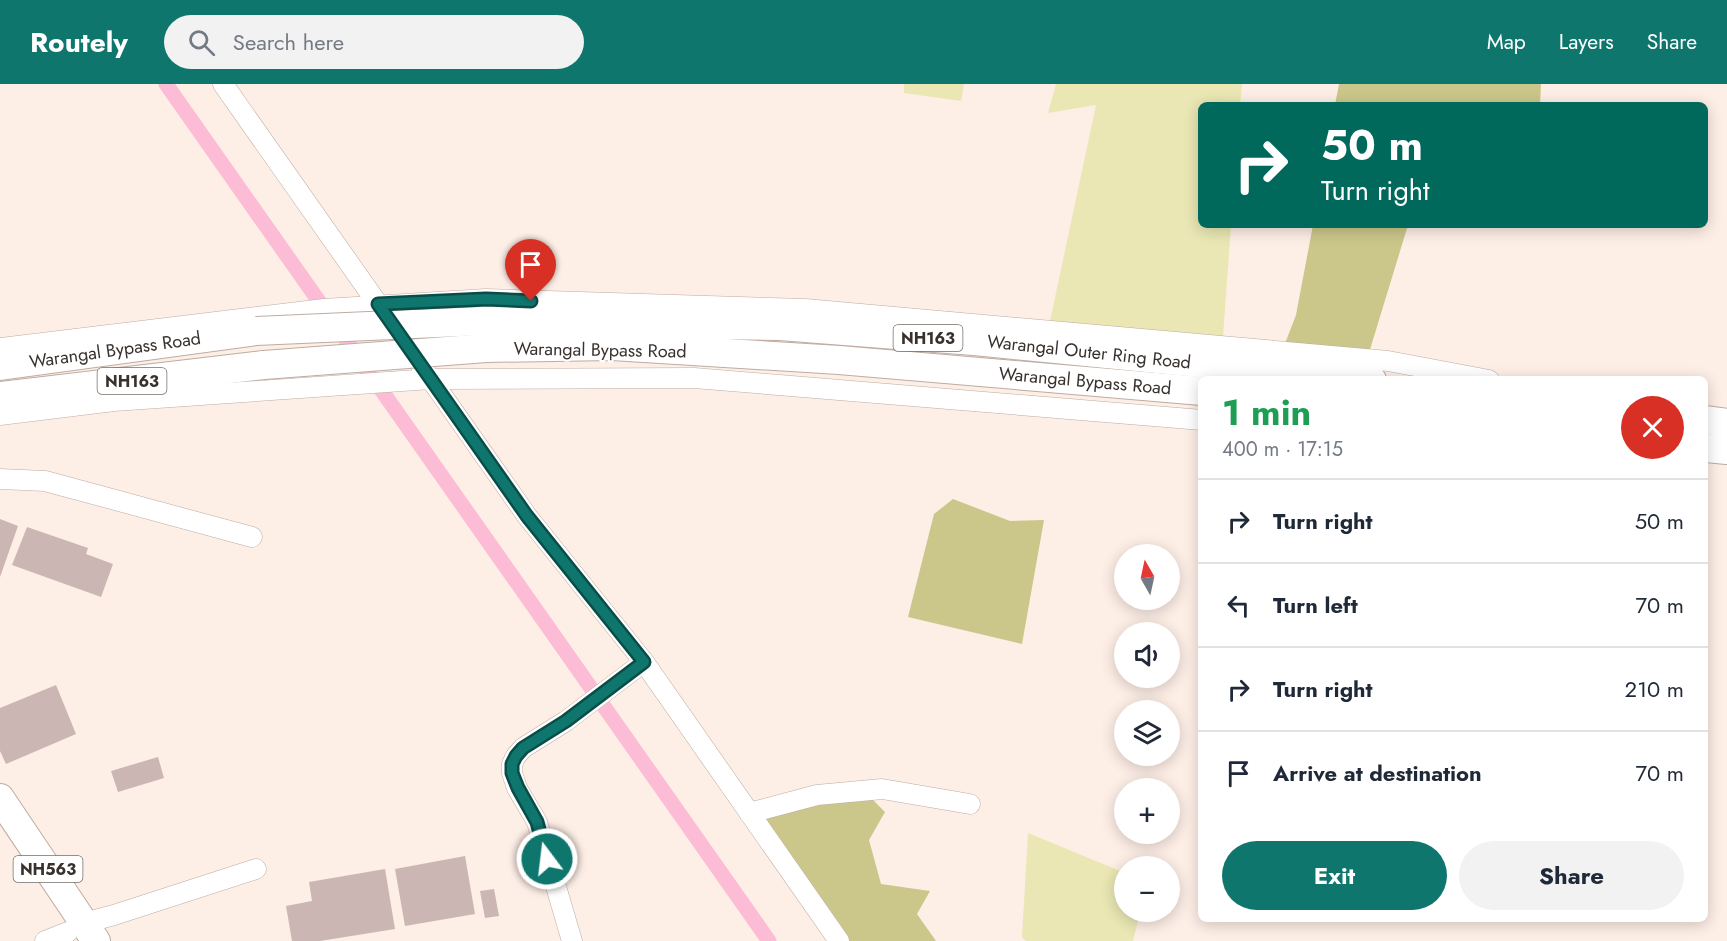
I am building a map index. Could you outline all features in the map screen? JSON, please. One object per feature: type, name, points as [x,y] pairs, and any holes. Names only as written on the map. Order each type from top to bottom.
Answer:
[{"type":"highway","name":"Warangal Outer Ring Road","points":[[484,335],[780,326],[985,342],[1331,376]]},
{"type":"highway","name":"Warangal Bypass Road","points":[[0,366],[256,331],[484,335],[612,346],[838,360],[1198,392]]},
{"type":"highway","name":"Warangal Bypass Road","points":[[0,396],[484,335]]},
{"type":"highway","name":"NH563","points":[[0,798],[74,935]]},
{"type":"highway","name":"NH563","points":[[0,829],[74,935]]},
{"type":"street","points":[[223,84],[527,516],[644,662],[838,941]]},
{"type":"street","points":[[0,348],[324,309],[486,299],[805,309],[1388,361],[1468,376]]},
{"type":"street","points":[[0,415],[114,401],[430,379],[694,378],[1198,420]]},
{"type":"street","points":[[0,479],[45,481],[252,537]]},
{"type":"street","points":[[572,941],[537,822],[518,788],[512,773],[512,764],[523,748],[566,721],[644,662]]},
{"type":"street","points":[[748,813],[817,795],[882,789],[970,804]]},
{"type":"street","points":[[74,935],[114,915],[256,869]]},
{"type":"shaded area","points":[[904,84],[964,84],[961,101],[904,93]]},
{"type":"shaded area","points":[[1056,84],[1242,84],[1240,102],[1198,102],[1198,228],[1231,228],[1220,376],[1198,376],[1198,407],[1043,354],[1096,105],[1048,113]]},
{"type":"shaded area","points":[[1339,84],[1541,84],[1540,102],[1336,102]]},
{"type":"shaded area","points":[[1312,228],[1407,228],[1362,376],[1273,376],[1296,315]]},
{"type":"shaded area","points":[[953,499],[1010,521],[1044,520],[1022,644],[908,617],[934,514]]},
{"type":"shaded area","points":[[862,789],[885,812],[869,840],[881,884],[930,891],[917,914],[936,941],[846,941],[759,814]]},
{"type":"shaded area","points":[[1028,833],[1114,868],[1114,922],[1138,922],[1133,941],[1026,941],[1022,937]]},
{"type":"building","points":[[0,519],[18,526],[0,577]]},
{"type":"building","points":[[27,527],[88,548],[86,554],[113,564],[101,597],[12,565]]},
{"type":"building","points":[[56,685],[76,734],[6,764],[0,751],[0,708]]},
{"type":"building","points":[[158,757],[164,778],[118,792],[111,771]]},
{"type":"building","points":[[465,856],[475,914],[405,926],[395,869]]},
{"type":"building","points":[[385,869],[395,929],[320,941],[292,941],[286,906],[312,901],[309,882]]},
{"type":"building","points":[[494,889],[499,916],[485,918],[480,891]]},
{"type":"waterway","points":[[166,84],[769,941]]},
{"type":"route","points":[[531,301],[486,299],[378,304],[527,516],[644,662],[566,721],[523,748],[512,764],[512,773],[518,788],[537,822],[547,859]]}]
